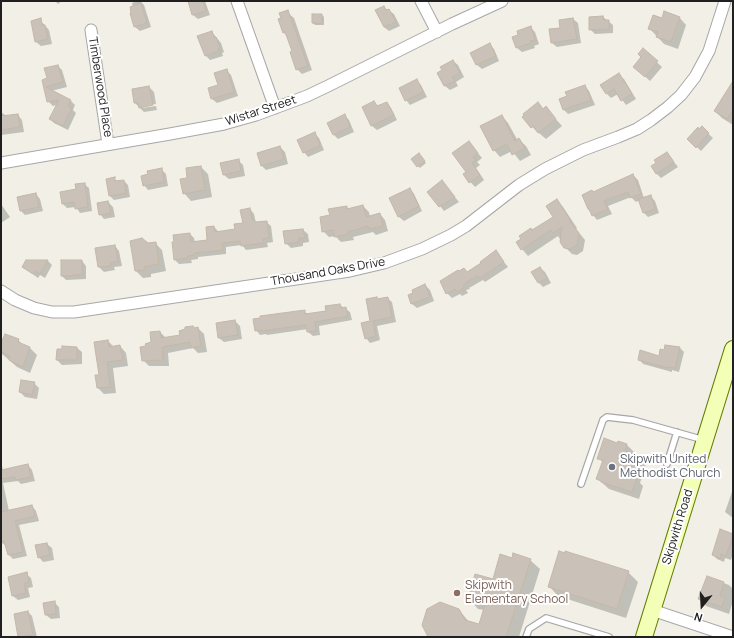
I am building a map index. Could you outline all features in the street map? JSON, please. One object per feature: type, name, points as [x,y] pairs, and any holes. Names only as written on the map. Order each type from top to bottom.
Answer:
[{"type":"main road","name":"Skipwith Road","points":[[644,637],[733,349]]},
{"type":"street","points":[[237,1],[275,108]]},
{"type":"street","points":[[421,1],[436,32]]},
{"type":"street","name":"Wistar Street","points":[[1,163],[224,124],[256,115],[328,86],[488,6],[502,1]]},
{"type":"street","name":"Thousand Oaks Drive","points":[[1,291],[15,300],[34,308],[52,312],[74,312],[350,271],[384,263],[422,249],[466,226],[519,185],[545,169],[583,150],[637,129],[668,107],[681,95],[695,77],[708,51],[725,3]]},
{"type":"street","name":"Timberwood Place","points":[[91,30],[108,144]]},
{"type":"street","points":[[652,610],[733,637]]},
{"type":"lane","points":[[582,484],[603,420],[607,417],[633,420],[705,440]]},
{"type":"lane","points":[[667,464],[677,432]]},
{"type":"lane","points":[[526,637],[529,629],[546,618],[609,637]]},
{"type":"building","points":[[188,1],[203,1],[206,11],[192,15]]},
{"type":"building","points":[[141,3],[147,23],[134,27],[130,7]]},
{"type":"building","points":[[384,6],[386,10],[389,9],[396,22],[384,27],[375,10]]},
{"type":"building","points":[[288,10],[308,66],[296,70],[290,52],[292,51],[285,32],[283,33],[278,19],[281,18],[279,13]]},
{"type":"building","points":[[664,11],[680,17],[671,42],[656,37],[658,32],[648,29],[653,15],[662,18]]},
{"type":"building","points":[[312,14],[322,14],[322,24],[312,23]]},
{"type":"building","points":[[603,16],[604,20],[609,20],[609,29],[589,30],[589,17]]},
{"type":"building","points":[[41,18],[42,25],[45,25],[48,39],[35,42],[31,21]]},
{"type":"building","points":[[573,18],[577,39],[551,43],[549,29],[560,28],[559,20]]},
{"type":"building","points":[[531,26],[535,40],[530,41],[531,43],[516,48],[512,37],[518,35],[517,31]]},
{"type":"building","points":[[212,31],[220,48],[218,49],[219,51],[205,56],[197,36]]},
{"type":"building","points":[[490,43],[496,56],[476,65],[470,53]]},
{"type":"building","points":[[643,48],[658,61],[645,77],[633,67],[641,57],[638,54]]},
{"type":"building","points":[[453,60],[460,73],[452,77],[455,81],[444,86],[437,73],[442,70],[440,67]]},
{"type":"building","points":[[58,65],[63,82],[46,87],[71,100],[68,106],[72,108],[63,126],[49,119],[59,100],[47,102],[42,80],[47,78],[44,68]]},
{"type":"building","points":[[227,69],[234,92],[211,99],[208,88],[218,85],[214,73]]},
{"type":"building","points":[[619,73],[632,94],[621,101],[614,89],[606,94],[600,85]]},
{"type":"building","points":[[417,79],[423,92],[405,101],[399,88]]},
{"type":"building","points":[[733,81],[733,110],[727,119],[714,111]]},
{"type":"building","points":[[585,85],[591,100],[563,110],[559,99],[567,96],[565,92]]},
{"type":"building","points":[[149,86],[153,105],[139,108],[138,103],[134,103],[132,89]]},
{"type":"building","points":[[374,101],[377,106],[387,102],[394,115],[371,126],[362,107]]},
{"type":"building","points":[[538,102],[543,109],[546,106],[556,119],[538,133],[533,126],[531,128],[522,117],[524,115],[523,114]]},
{"type":"building","points":[[18,114],[20,127],[1,130],[1,116]]},
{"type":"building","points":[[345,114],[350,127],[333,135],[327,123]]},
{"type":"building","points":[[502,115],[515,141],[519,138],[525,148],[512,155],[507,144],[493,151],[480,126]]},
{"type":"building","points":[[702,126],[709,133],[696,148],[687,139],[698,127],[699,129]]},
{"type":"building","points":[[315,132],[320,146],[303,153],[297,140]]},
{"type":"building","points":[[469,141],[478,153],[473,157],[476,160],[472,163],[480,175],[469,183],[463,174],[466,172],[452,153]]},
{"type":"building","points":[[280,146],[284,159],[261,166],[257,153]]},
{"type":"building","points":[[667,152],[674,162],[656,174],[651,166],[656,163],[654,160]]},
{"type":"building","points":[[419,153],[425,161],[417,167],[411,159]]},
{"type":"building","points":[[239,159],[241,171],[223,175],[220,163]]},
{"type":"building","points":[[201,166],[205,190],[183,194],[180,179],[187,178],[186,168]]},
{"type":"building","points":[[162,168],[164,182],[143,186],[141,176],[148,174],[147,171]]},
{"type":"building","points":[[633,174],[641,194],[630,198],[628,192],[604,201],[608,209],[592,216],[582,195],[592,190],[593,192]]},
{"type":"building","points":[[115,177],[115,181],[124,180],[126,193],[109,196],[106,179]]},
{"type":"building","points":[[442,180],[455,197],[439,207],[427,192]]},
{"type":"building","points":[[85,183],[88,207],[75,209],[74,202],[62,204],[60,192],[76,189],[75,184]]},
{"type":"building","points":[[410,188],[419,206],[398,217],[389,198]]},
{"type":"building","points":[[36,193],[39,207],[20,211],[17,197]]},
{"type":"building","points":[[651,195],[655,209],[643,213],[638,199]]},
{"type":"building","points":[[557,199],[571,221],[570,222],[579,233],[577,245],[570,249],[564,248],[560,242],[562,227],[553,233],[551,230],[521,250],[516,242],[521,239],[519,236],[553,217],[546,206]]},
{"type":"building","points":[[108,201],[111,213],[99,215],[97,203]]},
{"type":"building","points":[[363,205],[366,217],[380,213],[383,226],[369,229],[368,226],[348,232],[349,234],[334,237],[333,230],[322,232],[320,217],[330,215],[328,209],[347,206],[347,209]]},
{"type":"building","points":[[250,208],[252,220],[255,222],[267,221],[269,238],[263,239],[264,243],[241,246],[240,241],[222,243],[223,250],[194,253],[194,255],[188,256],[188,258],[174,260],[172,242],[174,242],[173,235],[190,233],[191,242],[207,240],[206,227],[214,226],[215,232],[235,229],[234,224],[243,223],[240,210]]},
{"type":"building","points":[[303,229],[305,238],[299,238],[299,242],[285,244],[283,231]]},
{"type":"building","points":[[142,238],[148,243],[156,242],[159,264],[144,267],[145,270],[135,271],[130,241]]},
{"type":"building","points":[[115,245],[118,261],[110,263],[111,266],[98,267],[95,248]]},
{"type":"building","points":[[496,250],[504,262],[480,278],[478,276],[465,283],[466,284],[463,286],[464,288],[457,292],[455,289],[446,294],[440,281],[464,268],[467,272],[481,263],[480,262]]},
{"type":"building","points":[[26,260],[48,260],[40,274],[35,271],[33,274],[22,267]]},
{"type":"building","points":[[61,260],[82,260],[82,275],[61,276]]},
{"type":"building","points":[[540,267],[547,278],[538,283],[531,272]]},
{"type":"building","points":[[425,284],[430,297],[411,304],[408,295],[413,293],[412,290]]},
{"type":"building","points":[[377,297],[377,299],[388,297],[392,317],[373,321],[376,336],[365,339],[361,323],[370,321],[366,299]]},
{"type":"building","points":[[340,304],[341,308],[346,307],[348,316],[315,322],[316,331],[307,332],[306,325],[255,331],[253,319],[260,318],[260,316],[305,310],[305,314],[326,311],[325,306]]},
{"type":"building","points":[[235,320],[238,335],[218,338],[216,323]]},
{"type":"building","points":[[193,326],[194,328],[198,327],[201,346],[191,348],[190,342],[162,347],[163,360],[142,361],[140,347],[146,346],[145,344],[151,342],[150,332],[160,331],[161,338],[180,335],[179,331],[185,329],[185,327]]},
{"type":"building","points":[[5,334],[19,339],[18,342],[30,347],[23,367],[9,360],[10,356],[1,352],[1,343]]},
{"type":"building","points":[[108,340],[109,347],[120,345],[123,360],[107,362],[110,387],[97,388],[95,375],[99,375],[94,342]]},
{"type":"building","points":[[665,345],[680,347],[675,368],[668,368],[638,360],[640,350],[659,356],[660,349],[664,350]]},
{"type":"building","points":[[62,346],[77,347],[77,360],[56,360],[57,349],[62,349]]},
{"type":"building","points":[[21,380],[35,382],[32,395],[19,392]]},
{"type":"building","name":"Skipwith United Methodist Church","points":[[604,438],[617,443],[618,441],[627,444],[625,451],[640,456],[633,477],[637,478],[632,492],[596,479],[603,460],[597,459]]},
{"type":"building","points":[[28,464],[31,477],[16,480],[15,477],[1,479],[1,470]]},
{"type":"building","points":[[32,505],[35,516],[15,521],[23,552],[8,555],[4,541],[1,542],[1,512]]},
{"type":"building","points":[[720,529],[733,534],[733,536],[726,556],[721,554],[720,558],[712,555]]},
{"type":"building","points":[[47,543],[50,555],[38,558],[35,545]]},
{"type":"building","points":[[559,551],[565,553],[565,551],[629,571],[617,609],[548,587]]},
{"type":"building","points":[[513,553],[531,559],[506,637],[428,637],[422,625],[427,609],[440,602],[459,609],[465,620],[479,624],[485,605],[468,599],[475,574],[493,579],[500,554],[512,558]]},
{"type":"building","points":[[27,572],[29,582],[24,584],[26,593],[12,596],[8,577]]},
{"type":"building","points":[[707,576],[724,582],[720,596],[725,598],[722,607],[698,599]]},
{"type":"building","points":[[55,601],[56,614],[45,615],[43,603]]},
{"type":"building","points":[[28,611],[33,635],[18,637],[14,614]]},
{"type":"place","name":"Skipwith United Methodist Church","points":[[612,467]]},
{"type":"place","name":"Skipwith Elementary School","points":[[457,593]]}]
